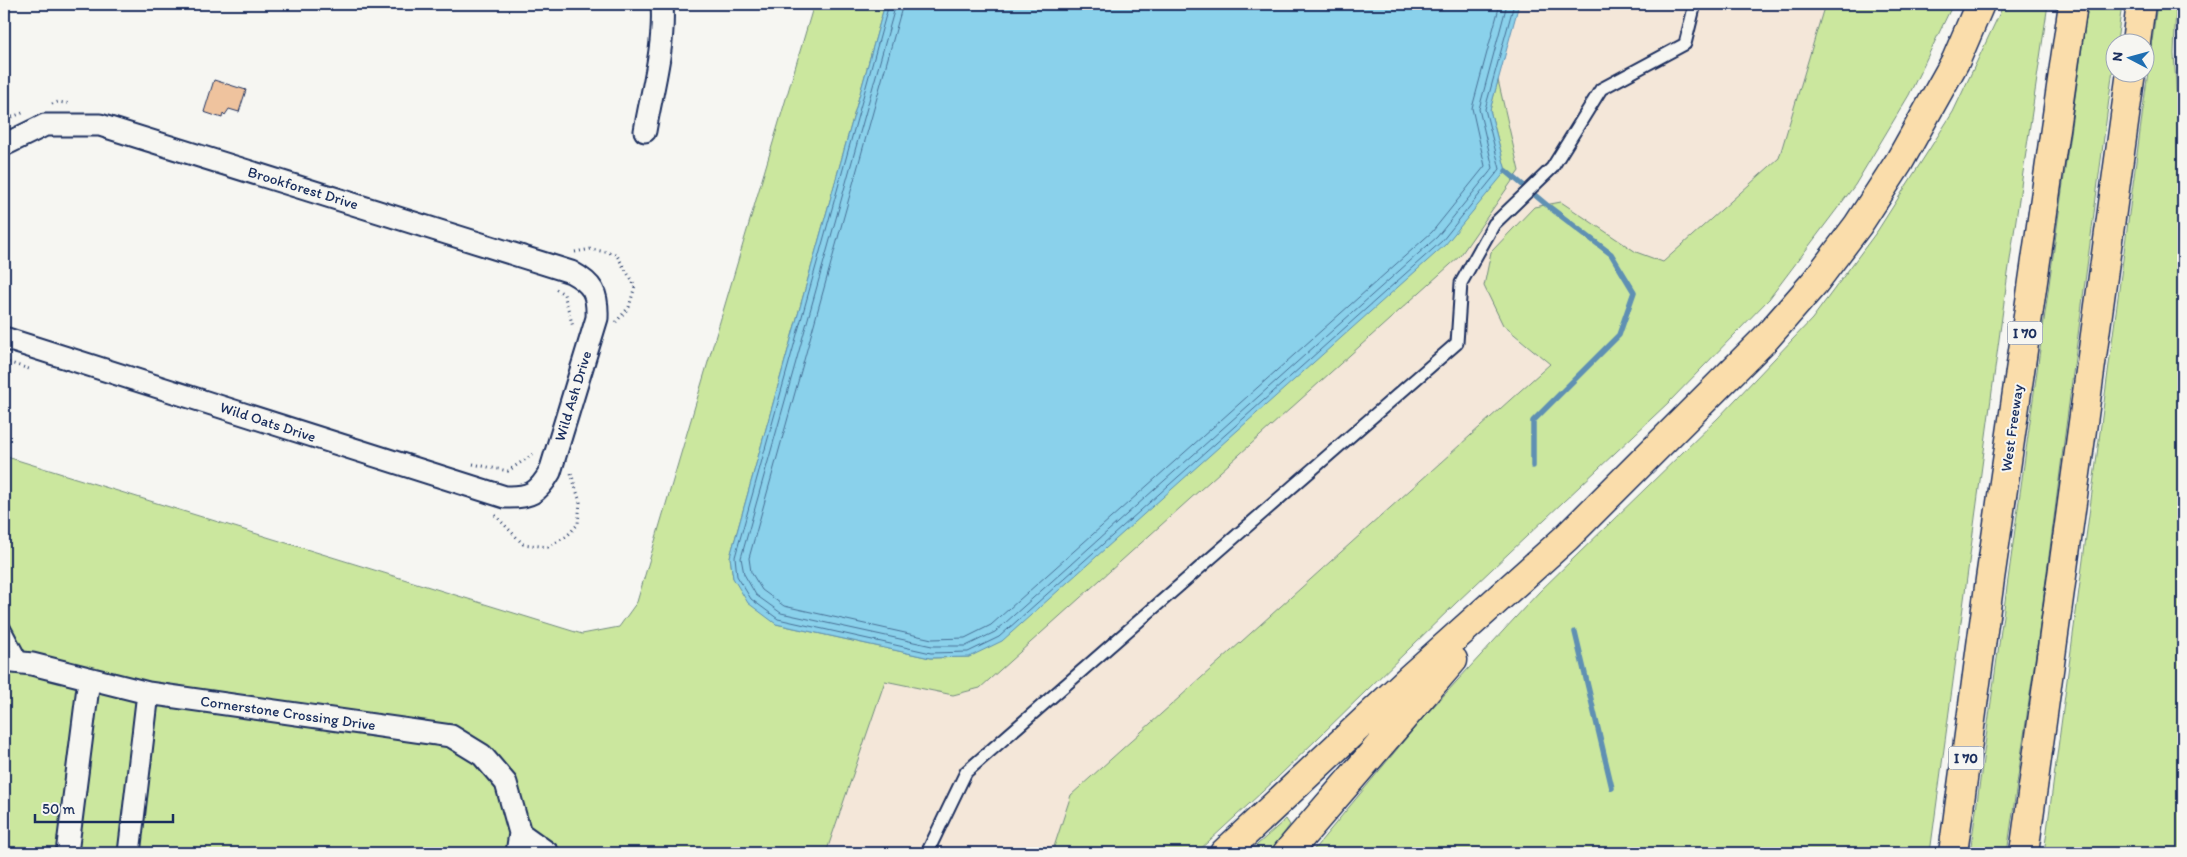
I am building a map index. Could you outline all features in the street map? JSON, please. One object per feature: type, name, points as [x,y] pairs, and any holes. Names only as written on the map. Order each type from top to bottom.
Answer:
[{"type":"highway","points":[[1287,853],[1428,688],[1566,538],[1766,338],[1815,282],[1858,225],[1921,124],[1956,60],[1980,4]]},
{"type":"highway","name":"West Freeway","points":[[1953,853],[1990,579],[2073,4]]},
{"type":"highway","points":[[2137,32],[2141,4]]},
{"type":"highway","points":[[2024,853],[2131,82]]},
{"type":"highway","points":[[1224,853],[1410,678],[1566,538]]},
{"type":"street","points":[[644,131],[661,40],[662,4]]},
{"type":"street","name":"Brookforest Drive","points":[[4,145],[46,125],[100,125],[571,272],[586,280],[595,292]]},
{"type":"street","name":"Wild Ash Drive","points":[[533,494],[542,486],[553,463],[597,318],[598,303],[595,292]]},
{"type":"street","name":"Wild Oats Drive","points":[[4,338],[505,497],[519,498],[533,494]]},
{"type":"street","name":"Cornerstone Crossing Drive","points":[[13,662],[148,693],[451,736],[482,754],[506,783],[518,843],[548,853]]},
{"type":"street","points":[[67,853],[89,679]]},
{"type":"street","points":[[129,853],[148,693]]},
{"type":"lane","points":[[927,853],[966,772],[1458,343],[1461,283],[1494,224],[1552,168],[1601,89],[1685,44],[1695,4]]},
{"type":"lane","points":[[4,627],[13,662]]},
{"type":"path","points":[[50,104],[58,102],[78,104]]},
{"type":"path","points":[[11,118],[26,111]]},
{"type":"path","points":[[568,251],[576,253],[592,249],[616,254],[629,273],[635,286],[629,307],[613,327]]},
{"type":"path","points":[[548,285],[564,294],[574,326],[571,335]]},
{"type":"path","points":[[4,361],[32,370]]},
{"type":"path","points":[[472,464],[508,471],[535,454],[538,445]]},
{"type":"path","points":[[490,512],[496,515],[523,544],[548,547],[567,536],[578,524],[580,502],[570,466]]},
{"type":"shaded area","points":[[1519,4],[1825,4],[1779,158],[1663,262],[1636,252],[1502,325],[1550,364],[1071,795],[1052,853],[826,853],[885,681],[953,695],[980,688],[1519,171],[1498,80]]},
{"type":"green space","points":[[814,4],[885,4],[730,557],[733,578],[776,624],[930,658],[969,657],[1506,171],[1490,110],[1498,80],[1519,171],[1460,256],[980,688],[953,695],[885,681],[826,853],[4,853],[4,456],[582,634],[619,627],[637,602]]},
{"type":"green space","points":[[1825,4],[1953,4],[1909,95],[1855,185],[1769,299],[1669,402],[1456,603],[1275,780],[1196,853],[1052,853],[1071,795],[1550,364],[1503,325],[1484,286],[1491,252],[1534,207],[1561,202],[1636,252],[1663,262],[1779,158]]},
{"type":"green space","points":[[2004,4],[2048,4],[2006,287],[1930,853],[1709,853],[1686,850],[1630,853],[1311,853],[1422,719],[1539,592],[1718,418],[1812,319],[1878,230],[1953,112]]},
{"type":"green space","points":[[2088,4],[2122,4],[2118,32],[2104,32],[2104,82],[2111,82],[2039,632],[2007,853],[1970,853]]},
{"type":"green space","points":[[2157,4],[2176,4],[2174,54],[2183,189],[2183,853],[2044,853],[2147,82],[2154,82],[2153,32]]},
{"type":"green space","points":[[1286,819],[1290,825],[1269,853],[1248,853]]},
{"type":"water","points":[[885,4],[1519,4],[1490,110],[1506,171],[1445,245],[1002,641],[969,657],[930,658],[776,624],[748,603],[733,578],[730,557]]},
{"type":"building","points":[[214,80],[246,90],[239,112],[229,109],[225,115],[223,113],[222,118],[204,112]]},
{"type":"waterway","points":[[1506,171],[1611,254],[1634,292],[1619,335],[1533,421],[1533,466]]},
{"type":"waterway","points":[[1575,632],[1612,788]]}]
